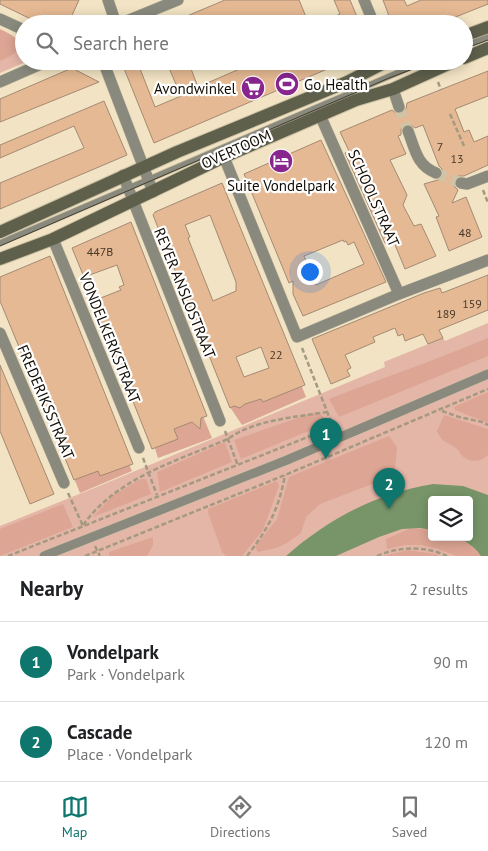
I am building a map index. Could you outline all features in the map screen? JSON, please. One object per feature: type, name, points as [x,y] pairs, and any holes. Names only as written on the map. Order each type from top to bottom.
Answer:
[{"type":"main road","points":[[473,33],[488,27]]},
{"type":"main road","points":[[473,54],[488,48]]},
{"type":"main road","name":"OVERTOOM","points":[[0,232],[126,181],[144,166],[347,82],[370,70]]},
{"type":"main road","name":"OVERTOOM","points":[[0,259],[52,239],[224,157],[320,115],[356,100],[393,89],[434,70]]},
{"type":"street","points":[[108,0],[114,15]]},
{"type":"street","points":[[140,15],[178,0]]},
{"type":"street","points":[[364,0],[370,15]]},
{"type":"street","points":[[0,19],[15,26]]},
{"type":"street","points":[[0,82],[27,70]]},
{"type":"street","points":[[107,70],[153,192]]},
{"type":"street","points":[[393,89],[399,107]]},
{"type":"street","name":"SCHOOLSTRAAT","points":[[320,115],[399,294]]},
{"type":"street","points":[[408,131],[421,164],[427,170],[436,173]]},
{"type":"street","points":[[224,157],[297,337],[399,294],[488,260]]},
{"type":"street","points":[[461,183],[467,184],[488,176]]},
{"type":"street","name":"REYER ANSLOSTRAAT","points":[[126,181],[220,421]]},
{"type":"street","name":"VONDELKERKSTRAAT","points":[[52,239],[139,448]]},
{"type":"street","name":"FREDERIKSSTRAAT","points":[[0,333],[64,483]]},
{"type":"street","points":[[44,556],[287,460],[488,374]]},
{"type":"lane","points":[[473,42],[488,36]]},
{"type":"lane","name":"OVERTOOM","points":[[0,243],[126,181],[148,179],[404,70]]},
{"type":"path","points":[[432,83],[446,78]]},
{"type":"path","points":[[437,81],[441,90]]},
{"type":"path","points":[[450,114],[464,146]]},
{"type":"path","points":[[297,337],[330,418]]},
{"type":"path","points":[[85,556],[285,475],[488,389]]},
{"type":"path","points":[[441,410],[488,425]]},
{"type":"path","points":[[83,525],[90,515],[113,493],[148,473],[228,439],[237,432],[270,422],[327,412]]},
{"type":"path","points":[[8,556],[333,427]]},
{"type":"path","points":[[228,439],[232,452]]},
{"type":"path","points":[[144,461],[154,489]]},
{"type":"path","points":[[247,556],[274,516],[282,493],[285,475]]},
{"type":"path","points":[[73,505],[80,521]]},
{"type":"path","points":[[377,556],[410,548],[434,550],[448,556]]},
{"type":"shaded area","points":[[0,29],[15,38],[15,53],[0,61]]},
{"type":"shaded area","points":[[0,32],[15,40],[15,67],[0,73]]},
{"type":"shaded area","points":[[488,323],[488,556],[0,556],[0,526],[385,367],[384,362],[443,338],[445,341]]},
{"type":"shaded area","points":[[488,338],[488,356],[339,417],[329,399],[449,354]]},
{"type":"shaded area","points":[[300,382],[306,397],[242,425],[228,404],[258,392]]},
{"type":"shaded area","points":[[488,392],[488,423],[455,410],[454,407]]},
{"type":"shaded area","points":[[319,412],[328,423],[241,459],[234,440]]},
{"type":"shaded area","points":[[202,414],[212,438],[158,458],[153,442],[170,427]]},
{"type":"shaded area","points":[[444,415],[488,429],[488,455],[479,460],[468,460],[454,446],[443,440],[437,431]]},
{"type":"shaded area","points":[[389,436],[397,447],[395,470],[380,481],[320,504],[306,517],[301,533],[276,548],[258,552],[255,547],[277,519],[289,477]]},
{"type":"shaded area","points":[[225,442],[232,462],[160,492],[157,472]]},
{"type":"shaded area","points":[[128,462],[132,471],[80,493],[74,478]]},
{"type":"shaded area","points":[[141,479],[146,479],[151,494],[93,517],[112,496]]},
{"type":"shaded area","points":[[277,481],[279,486],[263,530],[242,556],[226,556],[222,552],[208,509]]},
{"type":"shaded area","points":[[433,484],[463,486],[488,495],[488,556],[481,556],[464,541],[473,541],[473,496],[428,496],[428,529],[402,529],[336,556],[286,556],[319,530],[354,509],[412,488]]},
{"type":"shaded area","points":[[63,504],[73,527],[0,556],[0,529]]},
{"type":"shaded area","points":[[411,528],[428,530],[428,541],[463,541],[481,556],[456,556],[421,545],[405,545],[387,549],[386,539]]},
{"type":"shaded area","points":[[153,537],[153,545],[147,556],[109,556],[109,552]]},
{"type":"shaded area","points":[[408,550],[436,554],[439,556],[383,556]]},
{"type":"building","points":[[0,0],[79,0],[72,15],[23,15],[0,4]]},
{"type":"building","points":[[225,0],[299,0],[305,15],[189,15]]},
{"type":"building","points":[[334,0],[350,0],[356,15],[338,15],[340,14]]},
{"type":"building","points":[[383,0],[404,0],[407,6],[421,0],[488,0],[488,4],[460,15],[389,15]]},
{"type":"building","points":[[67,70],[76,70],[99,82],[0,122],[0,99]]},
{"type":"building","points":[[125,70],[141,70],[155,107],[181,96],[170,70],[191,70],[198,87],[237,70],[325,70],[154,143]]},
{"type":"building","points":[[488,71],[488,96],[455,109],[464,132],[469,130],[474,142],[488,136],[488,165],[464,176],[458,176],[454,186],[458,190],[452,203],[466,197],[482,237],[449,251],[436,217],[439,216],[424,184],[441,179],[443,176],[442,169],[439,166],[423,125],[415,128],[410,124],[405,124],[401,129],[401,135],[398,136],[406,154],[390,160],[407,195],[403,205],[414,226],[421,224],[436,256],[405,269],[393,240],[385,243],[345,153],[349,151],[340,132],[392,110],[397,114],[402,114],[406,109],[407,103]]},
{"type":"building","points":[[104,101],[127,155],[0,209],[0,183],[84,148],[74,126],[0,158],[0,145]]},
{"type":"building","points":[[321,140],[386,282],[303,316],[293,294],[293,281],[289,283],[244,174]],"holes":[[[343,240],[344,242],[346,241],[348,245],[354,242],[364,264],[316,285],[304,256]]]},
{"type":"building","points":[[222,183],[305,385],[263,402],[261,399],[245,404],[240,408],[234,406],[230,408],[153,215],[155,212]],"holes":[[[210,215],[236,282],[236,291],[213,301],[188,238],[190,237],[185,225]],[[261,347],[269,368],[244,377],[236,357]]]},
{"type":"building","points":[[131,222],[207,416],[201,418],[200,429],[192,422],[174,429],[178,439],[152,449],[93,301],[121,290],[119,287],[124,285],[117,265],[84,277],[72,248]]},
{"type":"building","points":[[50,256],[133,464],[100,476],[98,471],[74,480],[0,301],[0,277]]},
{"type":"building","points":[[488,275],[488,310],[439,330],[443,338],[428,344],[423,334],[405,341],[403,334],[398,336],[395,328],[373,337],[375,342],[345,355],[351,368],[347,370],[350,376],[331,384],[312,339],[424,293],[440,288],[442,293]]},
{"type":"building","points":[[0,365],[54,494],[30,504],[0,431]]},
{"type":"tunnel","points":[[399,107],[408,131]]},
{"type":"tunnel","points":[[436,173],[461,183]]},
{"type":"tram line","points":[[473,46],[488,40]]},
{"type":"tram line","points":[[0,246],[410,70]]},
{"type":"place","name":"Go Health","points":[[287,84]]},
{"type":"place","name":"Avondwinkel","points":[[253,88]]},
{"type":"place","name":"Suite Vondelpark","points":[[281,161]]},
{"type":"place","name":"Vondelpark","points":[[326,459]]},
{"type":"place","name":"Cascade","points":[[389,509]]}]
